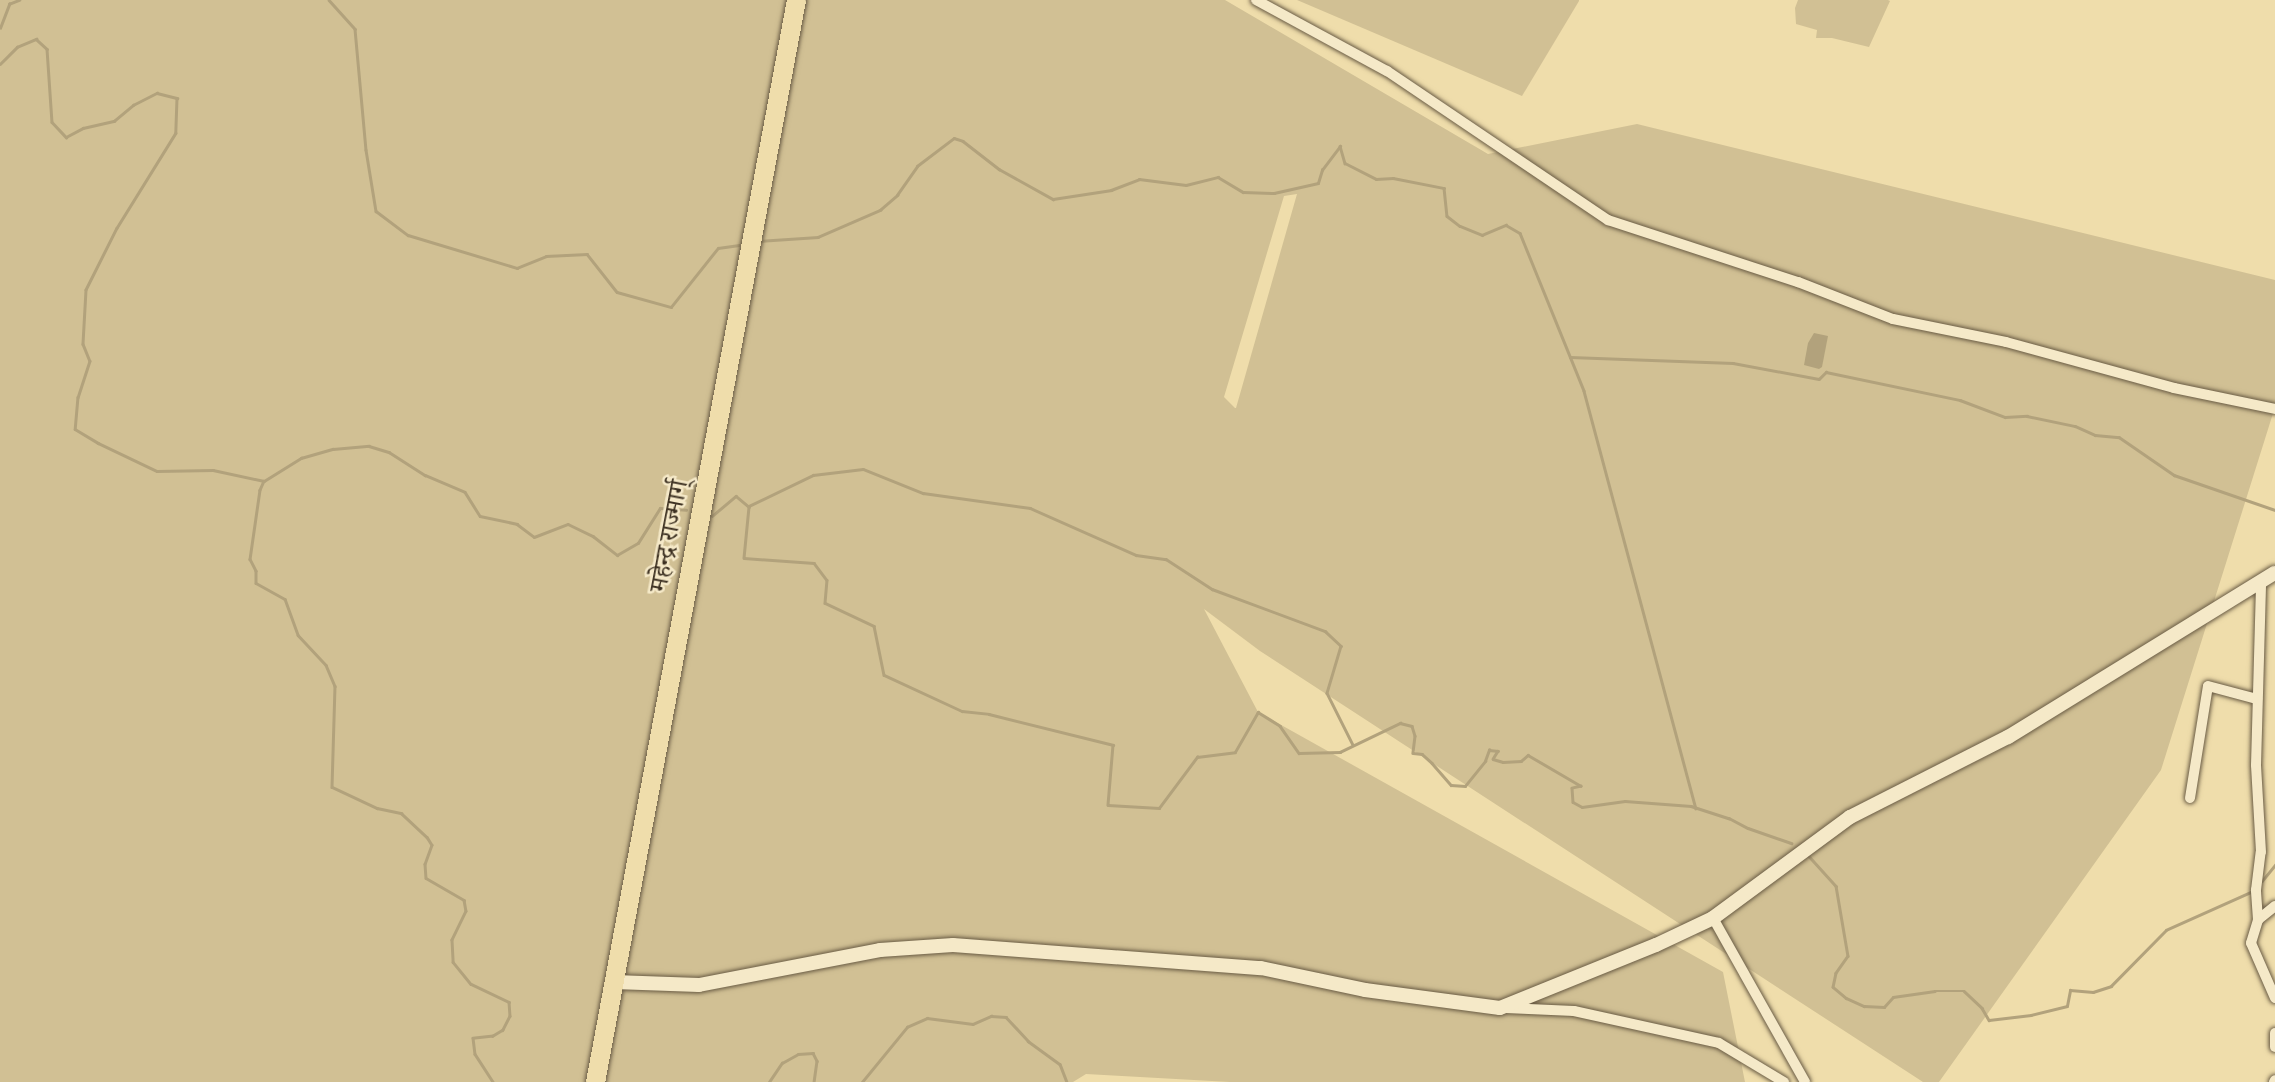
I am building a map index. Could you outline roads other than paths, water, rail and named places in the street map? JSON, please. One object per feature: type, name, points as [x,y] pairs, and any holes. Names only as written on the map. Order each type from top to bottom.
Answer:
[{"type":"highway","name":"महेन्द्र राज्मार्ग्","points":[[595,1082],[796,0]]},
{"type":"street","points":[[1256,0],[1387,71],[1608,220],[1798,282],[1893,319],[2006,342],[2174,388],[2275,409]]},
{"type":"street","points":[[1500,1008],[1656,945],[1713,918],[1850,817],[2008,737],[2275,573]]},
{"type":"street","points":[[2261,582],[2256,765],[2261,852],[2256,890],[2258,920],[2250,943],[2275,998]]},
{"type":"street","points":[[2189,798],[2208,686],[2257,699]]},
{"type":"street","points":[[2258,920],[2275,906]]},
{"type":"street","points":[[1713,918],[1805,1082]]},
{"type":"street","points":[[614,982],[699,985],[880,950],[953,945],[1261,968],[1364,990],[1500,1008],[1574,1011],[1719,1043],[1784,1082]]},
{"type":"street","points":[[2275,1033],[2275,1047]]},
{"type":"waterway","points":[[0,28],[9,4],[19,0]]},
{"type":"waterway","points":[[329,0],[355,29],[366,150],[376,211],[408,235],[517,268],[546,256],[587,254],[617,292],[671,307],[718,248],[739,245]]},
{"type":"waterway","points":[[0,64],[17,47],[36,39],[47,49],[52,122],[66,137],[83,128],[114,121],[133,105],[157,93],[177,98],[176,133],[117,228],[86,290],[83,344],[90,361],[78,397],[75,429],[157,471],[213,470],[264,481],[301,458],[333,449],[369,446],[389,452],[425,475],[465,492],[480,516],[517,524],[534,537],[568,524],[593,536],[617,555],[638,543],[660,508],[686,510]]},
{"type":"waterway","points":[[759,241],[818,237],[880,210],[897,195],[917,166],[954,138],[963,141],[999,169],[1053,199],[1111,190],[1139,179],[1186,185],[1218,177],[1243,192],[1274,193],[1318,183],[1322,170],[1340,146],[1345,163],[1376,179],[1393,178],[1444,188],[1447,216],[1460,226],[1482,235],[1506,225],[1520,233],[1584,391],[1696,808]]},
{"type":"waterway","points":[[1570,357],[1733,363],[1819,379],[1826,372],[1960,400],[2005,417],[2027,416],[2075,426],[2095,435],[2119,437],[2174,475],[2275,510]]},
{"type":"waterway","points":[[749,506],[813,475],[863,469],[923,493],[1030,508],[1136,555],[1166,559],[1212,589],[1325,631],[1341,646],[1327,693],[1353,745]]},
{"type":"waterway","points":[[264,481],[260,490],[250,559],[256,571],[256,583],[285,599],[298,635],[326,665],[335,686],[332,787],[377,808],[401,813],[432,845],[425,864],[426,878],[464,900],[466,911],[452,940],[453,962],[471,984],[509,1002],[510,1016],[503,1030],[493,1036],[473,1038],[475,1054],[493,1082]]},
{"type":"waterway","points":[[712,516],[736,496],[749,507],[744,558],[814,563],[827,580],[825,603],[874,626],[884,675],[962,711],[989,714],[1113,745],[1108,805],[1159,808],[1197,757],[1235,752],[1258,712],[1280,726],[1299,753],[1340,752],[1400,723],[1412,726],[1415,736],[1413,753],[1422,754],[1451,785],[1465,786],[1485,761],[1489,750],[1498,751],[1493,759],[1503,762],[1521,761],[1528,755],[1581,786],[1572,788],[1573,802],[1582,807],[1625,801],[1691,806],[1791,843]]},
{"type":"waterway","points":[[1808,855],[1836,886],[1848,956],[1836,973],[1833,987],[1846,998],[1864,1006],[1884,1007],[1893,997],[1935,991],[1964,991],[1982,1008],[1989,1020],[2031,1015],[2067,1006],[2070,990],[2093,992],[2111,986],[2166,930],[2253,891]]},
{"type":"waterway","points":[[2262,881],[2275,865]]},
{"type":"waterway","points":[[862,1082],[907,1027],[927,1018],[973,1024],[991,1016],[1006,1017],[1028,1041],[1060,1064],[1067,1082]]},
{"type":"waterway","points":[[769,1082],[782,1063],[798,1054],[813,1053],[817,1061],[814,1082]]}]
